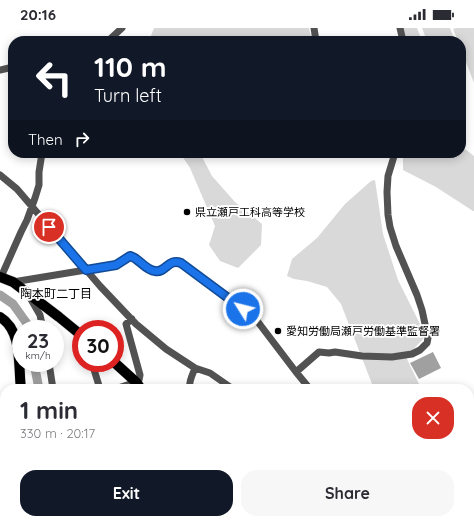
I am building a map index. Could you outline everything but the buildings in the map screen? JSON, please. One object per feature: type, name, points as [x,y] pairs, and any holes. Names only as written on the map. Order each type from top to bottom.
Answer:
[{"type":"highway","points":[[0,277],[13,282],[72,328]]},
{"type":"highway","points":[[0,317],[10,326],[16,338],[21,384]]},
{"type":"highway","points":[[124,371],[138,384]]},
{"type":"street","points":[[113,36],[122,28]]},
{"type":"street","points":[[0,277],[32,207],[39,185],[41,158]]},
{"type":"street","points":[[296,372],[319,352],[392,357],[412,354],[420,350],[427,343],[428,338],[422,310],[396,246],[390,227],[387,192],[388,176],[393,158]]},
{"type":"street","points":[[0,175],[17,189],[105,292],[132,319],[166,349],[195,368],[210,373],[226,384]]},
{"type":"street","points":[[13,282],[116,265],[130,256],[133,256],[142,264],[156,272],[162,270],[171,263],[181,263],[254,318],[306,384]]},
{"type":"street","points":[[27,293],[40,315],[41,320]]},
{"type":"street","points":[[132,319],[126,324],[140,375],[139,384]]},
{"type":"street","points":[[190,384],[195,368]]},
{"type":"street","points":[[51,372],[53,384]]},
{"type":"street","points":[[95,372],[98,384]]},
{"type":"shaded area","points":[[154,28],[309,28],[311,36],[151,36]]},
{"type":"shaded area","points":[[402,28],[417,28],[420,36],[404,36]]},
{"type":"shaded area","points":[[422,28],[450,28],[453,36],[425,36]]},
{"type":"shaded area","points":[[474,28],[474,83],[466,62],[466,36],[456,36],[453,29]]},
{"type":"shaded area","points":[[466,150],[474,156],[474,211],[436,187],[403,170],[403,158],[466,158]]},
{"type":"shaded area","points":[[183,158],[203,158],[212,176],[235,202],[262,224],[261,245],[238,268],[220,261],[209,245],[215,226],[190,168]]},
{"type":"shaded area","points":[[375,180],[383,234],[398,280],[426,336],[406,357],[419,384],[372,384],[341,304],[327,287],[287,276],[292,259],[317,238],[345,204],[371,181]]},
{"type":"shaded area","points":[[433,352],[441,368],[419,379],[410,363]]},
{"type":"waterway","points":[[0,295],[13,304],[24,320]]},
{"type":"waterway","points":[[36,372],[38,384]]},
{"type":"place","name":"県立瀬戸工科高等学校","points":[[187,212]]},
{"type":"place","name":"愛知労働局瀬戸労働基準監督署","points":[[278,331]]},
{"type":"district","name":"陶本町二丁目","points":[[56,294]]},
{"type":"route","points":[[49,227],[86,270],[120,264],[130,256],[133,256],[142,264],[156,272],[162,270],[171,263],[177,262],[181,263],[243,309]]}]
